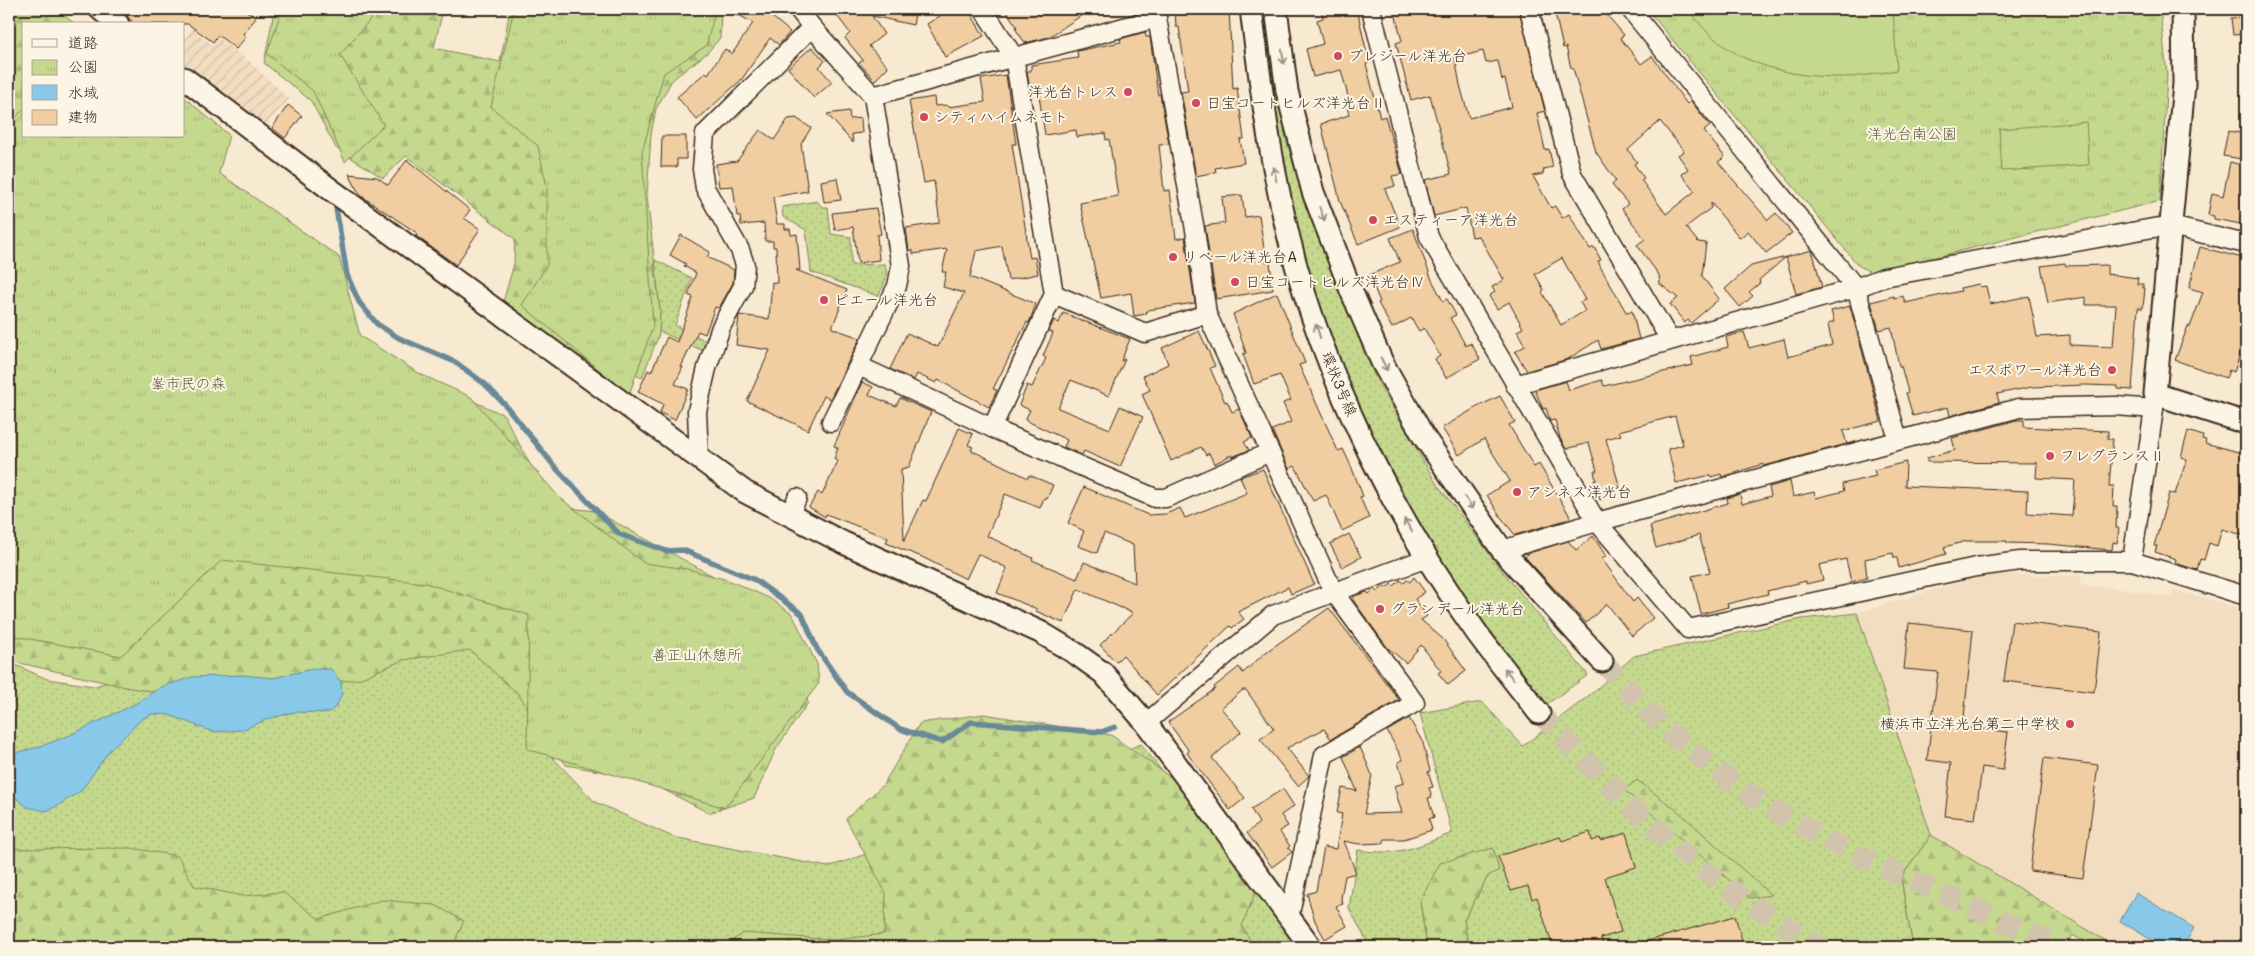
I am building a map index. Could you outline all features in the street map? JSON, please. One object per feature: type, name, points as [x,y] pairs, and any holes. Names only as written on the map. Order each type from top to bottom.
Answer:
[{"type":"street","points":[[100,9],[116,22]]},
{"type":"street","points":[[798,9],[873,96],[901,266],[897,286],[831,422]]},
{"type":"street","points":[[983,9],[1014,57],[1054,294],[992,428]]},
{"type":"street","name":"環状3号線","points":[[1251,9],[1266,129],[1279,195],[1297,269],[1321,341],[1352,415],[1394,502],[1477,633],[1539,713]]},
{"type":"street","points":[[1276,9],[1287,91],[1314,192],[1350,288],[1382,362],[1424,437],[1502,550],[1602,661]]},
{"type":"street","points":[[1372,9],[1429,236],[1597,522],[1688,629],[1976,566],[2020,561],[2132,561],[2246,596]]},
{"type":"street","points":[[1529,9],[1572,174],[1670,340]]},
{"type":"street","points":[[1630,9],[1856,288],[1898,440]]},
{"type":"street","points":[[2132,561],[2154,402],[2171,226],[2184,84],[2183,9]]},
{"type":"street","points":[[873,96],[1014,57],[1155,13],[1195,230],[1207,314],[1333,591],[1415,703],[1324,755],[1289,918]]},
{"type":"street","points":[[699,459],[697,411],[705,376],[721,327],[742,286],[745,265],[740,250],[705,188],[702,168],[705,134],[812,27]]},
{"type":"street","points":[[185,79],[330,189],[745,492],[793,507],[1047,636],[1103,673],[1146,722],[1311,947]]},
{"type":"street","points":[[1516,385],[1856,288],[1894,275],[2171,226],[2246,244]]},
{"type":"street","points":[[1054,294],[1144,333],[1207,314]]},
{"type":"street","points":[[859,366],[992,428],[1155,498],[1166,498],[1270,452]]},
{"type":"street","points":[[1502,550],[1597,522],[2019,408],[2116,406],[2154,402],[2246,423]]},
{"type":"street","points":[[1146,722],[1273,615],[1333,591],[1428,558]]},
{"type":"shaded area","points":[[204,9],[210,13],[197,34],[213,45],[219,38],[251,63],[289,99],[263,129],[185,67],[185,38]]},
{"type":"shaded area","name":"横浜市立洋光台第二中学校","points":[[1988,574],[2081,576],[2081,585],[2124,589],[2172,598],[2174,590],[2246,610],[2246,947],[2116,947],[1931,835],[1857,613]]},
{"type":"green space","name":"峯市民の森","points":[[9,9],[56,9],[72,22],[22,22],[22,138],[185,138],[206,182],[323,324],[408,372],[504,415],[552,506],[595,511],[791,619],[808,703],[776,749],[754,798],[709,813],[643,779],[566,765],[519,695],[470,650],[403,660],[359,679],[274,689],[220,701],[130,688],[15,662],[9,659]]},
{"type":"green space","points":[[265,9],[443,9],[434,48],[500,62],[509,15],[486,9],[721,9],[720,38],[707,53],[672,80],[656,109],[651,134],[647,196],[660,311],[659,334],[642,378],[631,373],[621,394],[503,302],[514,264],[515,239],[406,156],[383,178],[336,148],[311,101],[264,63],[273,17]]},
{"type":"green space","points":[[278,9],[379,9],[340,55],[384,125],[345,162],[313,91],[267,54],[281,12]]},
{"type":"green space","points":[[514,9],[716,9],[706,46],[664,73],[642,152],[653,326],[629,395],[522,305],[547,265],[547,187],[538,146],[491,107]]},
{"type":"green space","name":"洋光台南公園","points":[[1647,9],[2160,9],[2167,75],[2160,201],[1872,273],[1858,265]]},
{"type":"green space","points":[[1689,9],[1893,9],[1897,70],[1863,76],[1843,77],[1799,74],[1777,70],[1736,54],[1718,42],[1702,27]]},
{"type":"green space","name":"峯市民の森","points":[[185,98],[229,135],[219,173],[339,257],[360,336],[420,374],[471,397],[559,497],[644,563],[687,569],[728,580],[769,598],[792,614],[817,664],[819,683],[725,808],[527,749],[529,615],[425,583],[222,560],[121,656],[9,635],[9,118],[12,121],[22,111],[22,138],[185,138]]},
{"type":"green space","points":[[1279,99],[1286,140],[1321,245],[1375,377],[1435,481],[1503,572],[1588,675],[1547,704],[1469,606],[1418,523],[1378,446],[1335,350],[1304,268],[1284,188],[1273,101]]},
{"type":"green space","points":[[2086,122],[2089,165],[2002,171],[1999,129]]},
{"type":"green space","points":[[817,201],[822,207],[828,207],[831,234],[851,237],[851,265],[885,264],[886,277],[878,296],[811,272],[806,230],[783,217],[782,207]]},
{"type":"green space","points":[[655,260],[692,278],[675,325],[710,343],[708,353],[659,331],[660,311]]},
{"type":"green space","points":[[1857,613],[1931,835],[1901,878],[1913,947],[1468,947],[1464,920],[1488,876],[1498,870],[1493,848],[1420,901],[1427,947],[1370,947],[1349,908],[1358,850],[1373,852],[1396,851],[1416,847],[1452,833],[1420,713],[1482,702],[1523,746],[1591,694],[1634,656],[1802,619]]},
{"type":"green space","points":[[511,623],[537,741],[595,802],[673,837],[828,867],[881,849],[1141,744],[1263,901],[1296,947],[9,947],[9,662],[47,679],[94,686],[214,656]]},
{"type":"green space","points":[[984,714],[1111,735],[1193,793],[1259,883],[1242,926],[1254,947],[722,947],[744,933],[834,940],[884,934],[886,893],[846,819],[883,785],[920,723]]},
{"type":"green space","points":[[1637,780],[1679,812],[1771,895],[1750,898],[1624,790]]},
{"type":"green space","points":[[1931,835],[2116,947],[2094,947],[2072,935],[2067,947],[1913,947],[1901,878]]},
{"type":"green space","points":[[131,848],[178,856],[194,886],[243,896],[283,892],[319,919],[382,900],[435,905],[464,921],[452,947],[9,947],[9,851],[16,849]]},
{"type":"green space","points":[[1493,848],[1499,870],[1488,876],[1464,920],[1468,947],[1427,947],[1420,901],[1440,863]]},
{"type":"water","points":[[312,669],[331,669],[341,682],[342,694],[336,707],[327,713],[294,712],[268,719],[242,730],[213,732],[169,715],[152,714],[142,719],[109,751],[81,791],[57,806],[46,811],[27,807],[9,792],[9,760],[18,752],[39,747],[70,735],[133,705],[161,687],[192,677],[243,675],[273,678]]},
{"type":"water","points":[[2136,893],[2194,928],[2183,947],[2163,947],[2120,921]]},
{"type":"building","points":[[119,9],[244,9],[256,18],[243,34],[246,37],[236,49],[218,35],[213,42],[188,24],[185,24],[185,22],[133,22]]},
{"type":"building","points":[[728,9],[763,9],[790,32],[779,45],[770,38],[742,79],[697,120],[677,97],[706,72],[708,74],[725,49],[732,54],[753,23]]},
{"type":"building","points":[[832,9],[867,9],[869,11],[869,9],[916,9],[913,25],[872,16],[884,34],[869,46],[888,67],[875,80],[859,63],[863,60],[845,38],[850,33]]},
{"type":"building","points":[[951,9],[968,9],[984,36],[945,57],[927,24]]},
{"type":"building","points":[[1005,9],[1091,9],[1049,37],[1025,43]]},
{"type":"building","points":[[1175,9],[1229,9],[1233,89],[1237,88],[1244,139],[1240,139],[1244,163],[1215,168],[1216,172],[1196,176],[1181,92],[1188,91],[1179,27],[1176,27]]},
{"type":"building","points":[[1321,9],[1357,9],[1369,63],[1366,64],[1380,118],[1385,116],[1402,174],[1392,176],[1395,186],[1385,189],[1400,227],[1358,244],[1340,201],[1321,124],[1349,115],[1346,101],[1349,100],[1341,70],[1313,77],[1306,49],[1323,44],[1317,20],[1323,18]]},
{"type":"building","points":[[1394,9],[1519,9],[1545,111],[1537,113],[1545,150],[1549,149],[1553,167],[1544,169],[1543,174],[1533,176],[1551,208],[1555,206],[1562,218],[1569,214],[1590,249],[1594,247],[1601,260],[1598,261],[1601,268],[1626,312],[1632,311],[1639,339],[1601,349],[1598,340],[1568,359],[1527,371],[1515,352],[1525,346],[1517,331],[1523,328],[1509,302],[1497,309],[1489,296],[1495,292],[1492,287],[1504,280],[1479,236],[1472,237],[1466,208],[1434,216],[1425,180],[1451,174],[1430,95],[1411,100],[1396,43],[1402,41]],"holes":[[[1483,51],[1486,63],[1498,61],[1502,80],[1505,79],[1512,107],[1469,118],[1455,58]],[[1562,258],[1585,300],[1580,302],[1585,311],[1561,325],[1542,292],[1544,290],[1535,274]]]},
{"type":"building","points":[[1554,9],[1602,9],[1624,35],[1620,38],[1641,64],[1652,56],[1687,104],[1691,101],[1710,126],[1704,131],[1725,157],[1718,162],[1768,220],[1776,213],[1792,233],[1766,253],[1748,231],[1740,238],[1711,203],[1711,208],[1686,227],[1698,242],[1706,243],[1702,276],[1719,299],[1691,323],[1688,320],[1685,323],[1670,304],[1678,298],[1660,284],[1659,275],[1637,245],[1645,239],[1622,209],[1628,204],[1612,185],[1616,181],[1596,152],[1573,68],[1571,68],[1566,47],[1563,48]],"holes":[[[1660,121],[1684,151],[1678,155],[1688,169],[1681,174],[1695,191],[1666,214],[1641,180],[1644,178],[1634,164],[1637,162],[1628,150]]]},
{"type":"building","points":[[2246,17],[2246,34],[2233,35],[2231,18]]},
{"type":"building","points":[[1145,32],[1146,37],[1150,37],[1158,95],[1160,94],[1169,144],[1159,145],[1164,191],[1170,190],[1176,239],[1185,237],[1195,303],[1147,310],[1146,314],[1134,316],[1131,293],[1101,298],[1080,203],[1118,196],[1109,139],[1106,140],[1105,133],[1077,137],[1076,130],[1045,135],[1038,89],[1030,90],[1027,71],[1031,71],[1031,65],[1078,58],[1077,51],[1121,42],[1120,39]]},
{"type":"building","points":[[812,47],[825,61],[819,67],[832,82],[814,98],[788,68]]},
{"type":"building","points":[[1006,75],[1016,144],[1012,144],[1030,258],[1035,257],[1038,274],[1008,280],[1002,246],[976,251],[970,277],[1036,304],[1029,323],[1027,322],[993,389],[997,390],[989,407],[938,380],[936,383],[917,374],[914,380],[890,369],[907,333],[938,347],[964,293],[943,287],[946,272],[942,272],[947,249],[913,254],[913,250],[909,251],[906,228],[939,223],[939,216],[934,181],[924,183],[909,101],[934,97],[935,106],[947,105],[948,107],[985,102],[981,79]]},
{"type":"building","points":[[288,105],[302,116],[285,138],[272,128]]},
{"type":"building","points":[[849,111],[850,119],[861,118],[862,133],[852,134],[853,143],[827,114]]},
{"type":"building","points":[[796,118],[811,128],[801,144],[808,191],[773,197],[777,224],[785,224],[785,229],[790,229],[791,235],[797,234],[800,270],[796,270],[847,290],[832,328],[860,338],[830,399],[824,396],[808,430],[747,401],[770,350],[736,345],[739,315],[769,319],[772,282],[777,283],[776,247],[773,247],[773,241],[765,241],[764,223],[741,225],[740,216],[737,216],[733,186],[719,187],[716,164],[737,161],[760,130],[774,140],[788,119]]},
{"type":"building","points":[[2228,131],[2246,134],[2242,159],[2223,156]]},
{"type":"building","points":[[662,136],[686,136],[686,159],[677,159],[677,167],[661,167]]},
{"type":"building","points":[[407,160],[470,210],[464,218],[480,229],[456,265],[416,236],[417,233],[360,195],[349,174],[377,177],[388,185]]},
{"type":"building","points":[[2230,162],[2246,166],[2246,225],[2214,219],[2214,216],[2208,215],[2212,193],[2223,196]]},
{"type":"building","points":[[837,178],[841,200],[824,202],[821,181]]},
{"type":"building","points":[[1242,195],[1245,217],[1259,215],[1266,262],[1270,262],[1273,290],[1216,299],[1205,226],[1225,223],[1222,197]]},
{"type":"building","points":[[876,208],[881,234],[877,235],[879,260],[858,263],[853,227],[835,230],[832,213]]},
{"type":"building","points":[[1413,229],[1432,280],[1443,301],[1447,299],[1456,315],[1450,318],[1466,346],[1471,343],[1480,359],[1446,378],[1435,359],[1440,356],[1424,328],[1419,331],[1411,318],[1392,328],[1378,303],[1380,302],[1369,275],[1400,262],[1390,238]]},
{"type":"building","points":[[681,235],[710,252],[707,257],[734,270],[733,283],[719,308],[715,307],[705,334],[698,331],[681,367],[683,367],[675,384],[688,389],[675,420],[660,413],[663,404],[638,392],[648,370],[651,372],[667,337],[677,342],[693,297],[688,295],[696,273],[684,266],[686,264],[670,255]]},
{"type":"building","points":[[2200,247],[2246,259],[2246,336],[2234,372],[2229,370],[2226,378],[2175,360],[2203,292],[2189,288]]},
{"type":"building","points":[[1812,250],[1822,287],[1796,294],[1786,257]]},
{"type":"building","points":[[1786,257],[1759,280],[1760,283],[1749,292],[1753,296],[1740,307],[1725,289],[1751,266]]},
{"type":"building","points":[[2065,263],[2066,266],[2107,265],[2107,274],[2138,278],[2137,284],[2143,284],[2143,288],[2145,288],[2143,308],[2138,308],[2132,390],[2118,389],[2118,386],[2085,385],[2032,387],[1997,394],[1999,402],[1950,416],[1948,407],[1913,416],[1901,366],[1899,366],[1891,327],[1879,330],[1871,302],[1894,296],[1894,298],[1903,296],[1905,303],[1961,291],[1960,288],[1979,284],[1980,287],[1986,286],[1990,304],[2029,296],[2037,337],[2070,335],[2070,345],[2113,347],[2116,305],[2086,305],[2086,297],[2048,303],[2041,266]]},
{"type":"building","points":[[1277,293],[1305,363],[1299,365],[1338,451],[1343,449],[1363,496],[1360,497],[1369,518],[1342,531],[1326,495],[1313,501],[1295,466],[1289,469],[1272,430],[1291,422],[1283,403],[1291,400],[1280,375],[1254,384],[1243,354],[1246,353],[1233,314]]},
{"type":"building","points":[[1850,306],[1881,421],[1843,431],[1847,444],[1764,466],[1763,464],[1722,477],[1721,474],[1711,477],[1711,475],[1676,483],[1668,449],[1683,445],[1675,416],[1619,431],[1621,435],[1606,439],[1620,488],[1600,500],[1594,480],[1596,480],[1594,471],[1597,471],[1589,443],[1566,449],[1560,438],[1555,420],[1550,421],[1546,408],[1543,409],[1535,390],[1566,381],[1569,390],[1602,380],[1604,386],[1693,365],[1691,357],[1728,347],[1726,337],[1744,332],[1749,348],[1784,339],[1788,357],[1832,345],[1828,324],[1834,322],[1831,311]]},
{"type":"building","points":[[1063,313],[1130,339],[1121,361],[1125,359],[1109,396],[1071,380],[1058,408],[1110,429],[1120,406],[1143,417],[1120,467],[1084,451],[1082,455],[1064,447],[1067,440],[1025,420],[1030,410],[1019,405],[1027,385],[1032,387],[1046,358],[1043,356],[1053,333],[1049,331],[1054,320],[1059,323]]},
{"type":"building","points":[[1199,331],[1215,366],[1210,368],[1225,402],[1227,401],[1232,412],[1239,409],[1252,438],[1244,442],[1249,450],[1232,457],[1231,455],[1214,464],[1209,453],[1206,455],[1201,447],[1171,461],[1142,394],[1150,390],[1143,376],[1168,364],[1162,348]]},
{"type":"building","points":[[862,382],[873,387],[869,395],[896,406],[900,398],[931,412],[909,467],[901,469],[904,541],[923,500],[926,501],[959,428],[973,434],[968,445],[973,447],[971,450],[1028,478],[1029,475],[1053,485],[1047,499],[1044,498],[1040,508],[1005,494],[987,536],[1033,558],[1032,560],[1077,579],[1084,562],[1135,583],[1133,545],[1104,533],[1097,553],[1078,546],[1084,531],[1068,523],[1084,487],[1148,515],[1166,514],[1180,508],[1185,518],[1247,493],[1240,477],[1263,469],[1314,584],[1291,594],[1288,587],[1238,612],[1244,619],[1232,628],[1230,626],[1157,695],[1123,655],[1116,662],[1100,645],[1133,613],[1078,589],[1063,623],[1036,611],[1037,609],[997,593],[1007,568],[978,554],[966,579],[922,557],[886,543],[888,538],[826,514],[825,517],[809,507],[818,492],[822,495],[838,461],[834,459],[838,448],[834,446]]},
{"type":"building","points":[[1500,396],[1515,422],[1509,425],[1534,467],[1539,464],[1571,518],[1515,535],[1487,495],[1510,481],[1484,439],[1459,455],[1442,428],[1475,408]]},
{"type":"building","points":[[2017,420],[2024,420],[2024,427],[2108,431],[2108,439],[2113,439],[2109,486],[2114,486],[2113,506],[2117,506],[2116,528],[2119,528],[2117,543],[2113,542],[2112,550],[2048,544],[2007,543],[2007,541],[1967,541],[1944,547],[1946,554],[1899,568],[1897,558],[1894,558],[1893,553],[1865,559],[1867,578],[1851,582],[1846,559],[1819,565],[1823,580],[1806,584],[1806,581],[1767,591],[1768,594],[1727,604],[1728,607],[1701,614],[1692,576],[1710,572],[1699,535],[1656,548],[1650,526],[1728,503],[1727,498],[1740,494],[1742,504],[1771,496],[1769,487],[1790,481],[1793,497],[1814,492],[1816,498],[1844,491],[1842,484],[1876,476],[1874,470],[1906,462],[1905,486],[2028,491],[2027,513],[2072,516],[2075,480],[2036,478],[2037,463],[1927,462],[1927,458],[1955,450],[1952,438]]},
{"type":"building","points":[[2188,431],[2203,436],[2202,439],[2206,440],[2205,443],[2246,454],[2246,536],[2222,529],[2217,546],[2209,543],[2204,560],[2200,559],[2197,570],[2175,563],[2176,559],[2155,552],[2157,546],[2154,546],[2169,493],[2175,494],[2187,459],[2181,457]]},
{"type":"building","points":[[1349,534],[1361,557],[1342,567],[1330,544]]},
{"type":"building","points":[[1593,536],[1606,556],[1602,559],[1633,602],[1637,598],[1653,618],[1632,636],[1607,604],[1586,623],[1525,557],[1529,553],[1568,541],[1576,550]]},
{"type":"building","points":[[1414,577],[1425,592],[1415,599],[1427,616],[1421,620],[1443,639],[1466,671],[1448,685],[1438,673],[1441,671],[1421,645],[1406,663],[1387,647],[1353,600],[1354,596],[1367,592],[1369,594],[1374,589],[1377,592],[1384,586],[1386,588],[1391,584],[1394,586],[1400,580],[1404,583],[1407,580],[1410,582]]},
{"type":"building","points":[[1329,608],[1399,700],[1331,739],[1324,729],[1287,748],[1309,776],[1298,786],[1260,739],[1274,729],[1246,690],[1243,690],[1221,708],[1241,732],[1212,758],[1245,798],[1230,810],[1187,753],[1189,751],[1168,722],[1215,689],[1214,687],[1239,667],[1243,673],[1266,652]]},
{"type":"building","points":[[2012,621],[2101,632],[2094,692],[2004,681]]},
{"type":"building","points":[[1909,623],[1973,630],[1963,727],[2008,732],[2003,770],[1982,767],[1975,819],[1945,816],[1951,763],[1927,760],[1938,672],[1904,669]]},
{"type":"building","points":[[1409,718],[1423,743],[1430,771],[1428,772],[1433,787],[1429,788],[1432,797],[1428,798],[1434,817],[1429,819],[1432,830],[1404,839],[1384,839],[1384,843],[1359,844],[1344,841],[1356,873],[1345,876],[1341,898],[1343,904],[1336,906],[1347,926],[1325,939],[1315,921],[1307,894],[1316,891],[1324,847],[1336,849],[1342,814],[1337,813],[1342,788],[1357,791],[1343,757],[1360,747],[1372,775],[1364,814],[1402,813],[1394,786],[1404,783],[1398,762],[1403,760],[1387,731]]},
{"type":"building","points":[[2044,758],[2098,765],[2083,878],[2030,871]]},
{"type":"building","points":[[1283,789],[1294,806],[1281,815],[1288,826],[1279,831],[1292,852],[1272,867],[1247,833],[1259,823],[1251,809]]},
{"type":"building","points":[[1590,832],[1592,841],[1600,838],[1601,841],[1626,833],[1636,867],[1605,877],[1621,932],[1601,938],[1603,947],[1553,947],[1537,897],[1532,899],[1528,886],[1511,891],[1498,856],[1560,837],[1562,841]]},
{"type":"building","points":[[1735,916],[1744,947],[1642,947],[1641,943]]},
{"type":"waterway","points":[[336,208],[347,275],[359,302],[377,324],[399,338],[455,362],[485,384],[507,407],[555,467],[619,534],[666,551],[683,550],[755,580],[802,614],[817,649],[847,692],[900,729],[942,742],[971,722],[1101,732],[1115,727]]},
{"type":"tunnel","points":[[1602,661],[1664,728],[1729,780],[1792,821],[1852,853],[2060,947]]},
{"type":"tunnel","points":[[1539,713],[1630,804],[1687,856],[1735,893],[1819,947]]},
{"type":"place","name":"プレジール洋光台","points":[[1338,56]]},
{"type":"place","name":"洋光台トレス","points":[[1128,92]]},
{"type":"place","name":"日宝コートヒルズ洋光台Ⅱ","points":[[1196,103]]},
{"type":"place","name":"シティハイムネモト","points":[[924,117]]},
{"type":"place","name":"エスティーア洋光台","points":[[1373,220]]},
{"type":"place","name":"リベール洋光台A","points":[[1173,257]]},
{"type":"place","name":"日宝コートヒルズ洋光台Ⅳ","points":[[1235,282]]},
{"type":"place","name":"ピエール洋光台","points":[[824,300]]},
{"type":"place","name":"エスポワール洋光台","points":[[2112,370]]},
{"type":"place","name":"フレグランスⅡ","points":[[2050,456]]},
{"type":"place","name":"アシネス洋光台","points":[[1517,492]]},
{"type":"place","name":"グランデール洋光台","points":[[1380,609]]},
{"type":"place","name":"横浜市立洋光台第二中学校","points":[[2070,724]]},
{"type":"park label","name":"善正山休憩所","points":[[697,655]]}]
